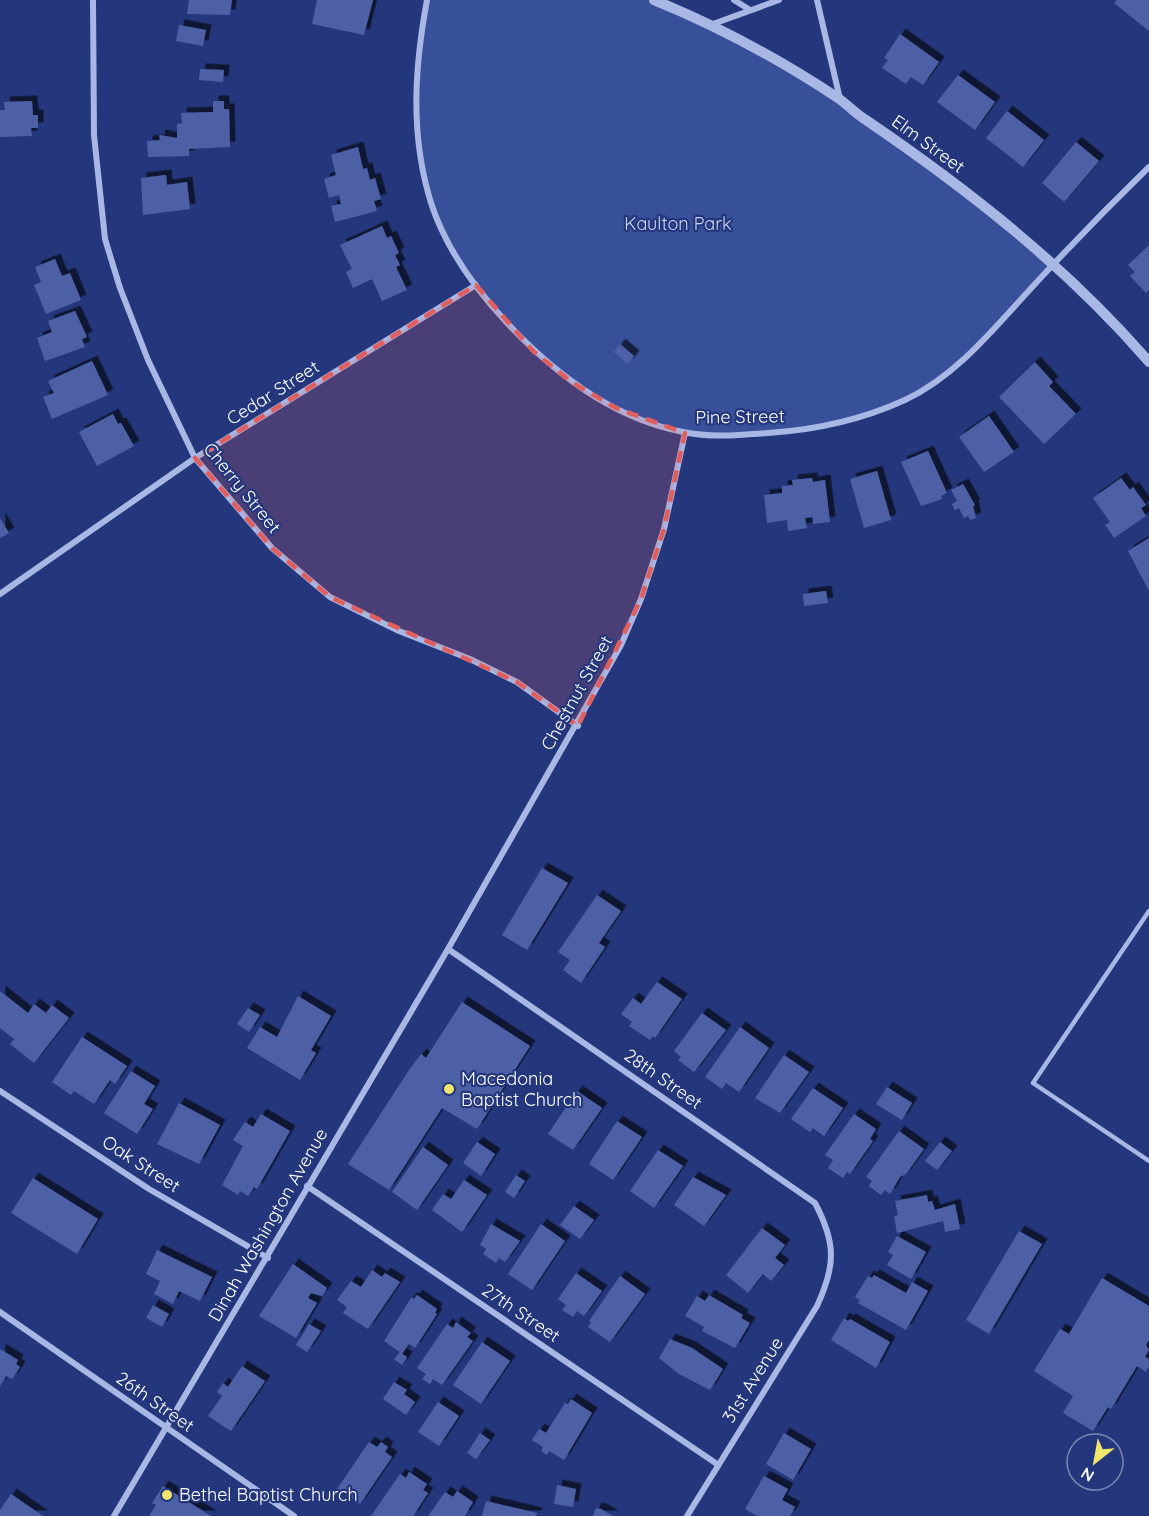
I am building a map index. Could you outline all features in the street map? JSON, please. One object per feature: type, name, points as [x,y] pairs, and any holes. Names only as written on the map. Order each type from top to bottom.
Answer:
[{"type":"street","name":"Cherry Street","points":[[93,0],[94,135],[105,239],[120,288],[147,360],[195,458],[272,548],[330,597],[399,631],[470,659],[517,682],[578,726]]},
{"type":"street","name":"Pine Street","points":[[427,0],[415,80],[420,157],[441,230],[476,285],[533,351],[573,383],[616,408],[685,433],[734,435],[812,429],[860,418],[907,399],[949,371],[986,338],[1149,167]]},
{"type":"street","name":"Elm Street","points":[[654,0],[713,24],[840,99],[1000,219],[1054,265],[1149,362]]},
{"type":"street","points":[[734,0],[750,10]]},
{"type":"street","points":[[713,24],[779,0]]},
{"type":"street","points":[[817,0],[840,99]]},
{"type":"street","name":"Cedar Street","points":[[0,594],[195,458],[476,285]]},
{"type":"street","name":"Chestnut Street","points":[[448,949],[578,726],[621,645],[641,599],[664,529],[685,433]]},
{"type":"street","name":"Dinah Washington Avenue","points":[[114,1516],[164,1427],[268,1258],[307,1186],[448,949]]},
{"type":"street","name":"28th Street","points":[[448,949],[815,1203],[829,1228],[831,1255]]},
{"type":"street","name":"Oak Street","points":[[0,1091],[149,1189],[268,1258]]},
{"type":"street","name":"27th Street","points":[[307,1186],[717,1464]]},
{"type":"street","name":"31st Avenue","points":[[687,1516],[717,1464],[817,1306],[828,1281],[831,1255]]},
{"type":"street","name":"26th Street","points":[[0,1312],[294,1516]]},
{"type":"lane","points":[[1149,911],[1033,1083],[1149,1161]]},
{"type":"highlighted area","points":[[476,285],[533,351],[573,383],[616,408],[685,433],[664,529],[641,599],[578,726],[517,682],[330,597],[272,548],[195,458]]},
{"type":"green space","name":"Kaulton Park","points":[[427,0],[654,0],[713,24],[840,99],[1054,265],[985,337],[948,371],[908,398],[861,416],[799,429],[736,435],[708,435],[672,430],[626,413],[583,391],[536,352],[480,291],[464,270],[441,229],[423,167],[415,117],[417,77]]},
{"type":"building","points":[[189,0],[232,0],[230,15],[187,14]]},
{"type":"building","points":[[317,0],[373,0],[364,35],[312,24]]},
{"type":"building","points":[[1117,0],[1149,0],[1149,31],[1114,3]]},
{"type":"building","points":[[179,25],[206,30],[203,46],[176,41]]},
{"type":"building","points":[[900,34],[939,62],[923,85],[911,77],[906,84],[882,68],[888,60],[884,58]]},
{"type":"building","points":[[200,69],[224,70],[223,82],[199,80]]},
{"type":"building","points":[[958,75],[995,102],[975,130],[937,102]]},
{"type":"building","points":[[32,101],[33,115],[38,115],[38,128],[31,128],[32,136],[0,137],[0,110],[5,110],[4,102]]},
{"type":"building","points":[[213,101],[224,101],[224,109],[229,109],[230,147],[189,149],[189,156],[148,157],[147,141],[160,140],[159,135],[177,138],[177,124],[182,123],[181,113],[213,112]]},
{"type":"building","points":[[1007,111],[1044,140],[1023,167],[986,138]]},
{"type":"building","points":[[1076,142],[1099,161],[1064,202],[1042,183]]},
{"type":"building","points":[[358,147],[363,169],[367,168],[370,180],[375,178],[381,199],[374,201],[377,211],[335,222],[331,206],[341,204],[339,195],[329,198],[324,179],[336,175],[331,155]]},
{"type":"building","points":[[166,175],[167,185],[187,182],[190,209],[143,215],[141,178]]},
{"type":"building","points":[[382,226],[387,238],[391,236],[399,253],[395,255],[400,265],[396,267],[407,290],[382,301],[372,279],[353,288],[346,272],[352,269],[340,245]]},
{"type":"building","points":[[1149,245],[1149,290],[1146,293],[1130,276],[1135,272],[1128,265]]},
{"type":"building","points":[[55,259],[62,276],[70,273],[81,300],[46,314],[34,285],[41,282],[35,267]]},
{"type":"building","points":[[75,311],[87,337],[82,339],[85,347],[45,361],[37,338],[52,332],[48,321]]},
{"type":"building","points":[[620,344],[634,356],[628,364],[614,352]]},
{"type":"building","points":[[92,361],[108,395],[52,419],[43,397],[54,393],[48,381]]},
{"type":"building","points":[[1035,362],[1053,382],[1049,386],[1076,414],[1044,444],[999,397]]},
{"type":"building","points":[[113,414],[134,446],[97,466],[79,432]]},
{"type":"building","points":[[989,416],[1014,452],[984,472],[959,437]]},
{"type":"building","points":[[928,451],[947,493],[941,496],[942,499],[921,506],[901,462]]},
{"type":"building","points":[[877,471],[891,520],[864,528],[850,479]]},
{"type":"building","points":[[812,478],[813,482],[825,480],[830,522],[813,524],[813,517],[805,518],[807,528],[788,531],[787,520],[767,523],[764,495],[782,493],[782,486],[793,485],[792,480]]},
{"type":"building","points":[[1121,478],[1130,490],[1133,487],[1146,505],[1141,508],[1146,516],[1114,538],[1105,525],[1110,522],[1093,498]]},
{"type":"building","points":[[963,484],[975,505],[973,506],[976,518],[970,520],[968,516],[964,518],[959,508],[955,510],[952,504],[957,501],[951,490]]},
{"type":"building","points":[[0,518],[9,533],[0,538]]},
{"type":"building","points":[[1149,538],[1149,591],[1128,551]]},
{"type":"building","points":[[826,591],[828,603],[804,606],[803,594]]},
{"type":"building","points":[[542,868],[568,883],[527,950],[502,935]]},
{"type":"building","points":[[597,895],[621,911],[599,943],[605,947],[581,983],[563,970],[570,960],[558,952]]},
{"type":"building","points":[[657,982],[682,999],[655,1038],[653,1036],[650,1040],[629,1026],[632,1022],[621,1014],[633,998],[641,1004]]},
{"type":"building","points":[[0,991],[28,1013],[34,1004],[46,1013],[52,1005],[69,1018],[34,1063],[10,1044],[14,1039],[0,1028]]},
{"type":"building","points":[[298,996],[331,1016],[311,1050],[316,1053],[300,1080],[247,1048],[260,1027],[277,1037]]},
{"type":"building","name":"Macedonia Baptist Church","points":[[462,1002],[530,1046],[477,1129],[442,1108],[389,1190],[348,1164],[409,1070],[421,1054],[426,1058]]},
{"type":"building","points":[[248,1008],[260,1015],[249,1032],[237,1024]]},
{"type":"building","points":[[702,1013],[726,1030],[694,1072],[678,1060],[681,1057],[674,1051]]},
{"type":"building","points":[[740,1027],[769,1048],[739,1092],[726,1083],[722,1089],[705,1077]]},
{"type":"building","points":[[82,1037],[127,1066],[115,1084],[110,1080],[94,1104],[74,1091],[71,1095],[52,1082]]},
{"type":"building","points":[[784,1055],[809,1072],[780,1113],[755,1098]]},
{"type":"building","points":[[131,1071],[155,1086],[144,1104],[153,1109],[137,1134],[104,1113]]},
{"type":"building","points":[[887,1087],[912,1103],[902,1120],[876,1104]]},
{"type":"building","points":[[813,1088],[843,1108],[824,1136],[813,1128],[810,1132],[791,1119]]},
{"type":"building","points":[[577,1091],[602,1108],[573,1150],[548,1134]]},
{"type":"building","points":[[179,1103],[220,1125],[199,1164],[157,1144]]},
{"type":"building","points":[[261,1114],[290,1131],[257,1189],[254,1187],[248,1196],[240,1191],[238,1195],[222,1185],[243,1146],[233,1140],[245,1122],[253,1127]]},
{"type":"building","points":[[854,1114],[876,1129],[870,1139],[873,1141],[850,1174],[847,1172],[843,1178],[828,1168],[833,1160],[825,1155]]},
{"type":"building","points":[[617,1121],[642,1137],[613,1180],[589,1164]]},
{"type":"building","points":[[899,1131],[924,1149],[906,1174],[900,1177],[890,1194],[885,1190],[881,1195],[869,1186],[872,1181],[866,1177]]},
{"type":"building","points":[[477,1142],[495,1154],[481,1176],[463,1163]]},
{"type":"building","points":[[940,1142],[952,1151],[937,1170],[925,1161]]},
{"type":"building","points":[[423,1147],[448,1165],[417,1210],[392,1192]]},
{"type":"building","points":[[658,1150],[683,1166],[654,1208],[630,1191]]},
{"type":"building","points":[[516,1175],[525,1181],[514,1198],[505,1192]]},
{"type":"building","points":[[693,1177],[726,1195],[704,1226],[674,1205]]},
{"type":"building","points":[[33,1178],[98,1219],[77,1254],[11,1213]]},
{"type":"building","points":[[464,1180],[487,1195],[462,1232],[432,1210],[443,1194],[451,1199]]},
{"type":"building","points":[[927,1195],[928,1202],[932,1201],[935,1210],[955,1204],[960,1229],[945,1232],[943,1221],[897,1233],[894,1216],[898,1215],[895,1201]]},
{"type":"building","points":[[574,1206],[594,1220],[580,1239],[560,1225]]},
{"type":"building","points":[[491,1224],[520,1241],[505,1262],[499,1258],[496,1263],[483,1254],[486,1249],[480,1245]]},
{"type":"building","points":[[541,1224],[565,1241],[532,1290],[508,1274]]},
{"type":"building","points":[[762,1228],[785,1245],[775,1258],[784,1265],[771,1281],[763,1274],[748,1293],[726,1275]]},
{"type":"building","points":[[1019,1231],[1042,1244],[989,1334],[966,1320]]},
{"type":"building","points":[[897,1236],[926,1252],[911,1279],[887,1265],[893,1255],[888,1252]]},
{"type":"building","points":[[157,1250],[212,1277],[200,1301],[179,1291],[173,1304],[154,1294],[160,1281],[146,1274]]},
{"type":"building","points":[[293,1264],[327,1288],[322,1296],[311,1293],[308,1298],[317,1303],[296,1338],[259,1316]]},
{"type":"building","points":[[372,1270],[382,1277],[385,1273],[400,1282],[368,1329],[343,1313],[347,1307],[337,1300],[351,1281],[361,1287]]},
{"type":"building","points":[[576,1273],[602,1291],[584,1316],[577,1311],[573,1317],[562,1310],[566,1305],[558,1299]]},
{"type":"building","points":[[874,1275],[906,1293],[912,1282],[928,1291],[906,1330],[858,1303],[860,1300],[855,1297],[868,1276],[872,1278]]},
{"type":"building","points":[[620,1276],[645,1294],[610,1342],[588,1327],[591,1322],[589,1321]]},
{"type":"building","points":[[1102,1278],[1149,1306],[1149,1340],[1146,1345],[1149,1350],[1145,1357],[1149,1359],[1149,1366],[1146,1372],[1137,1366],[1111,1409],[1108,1407],[1093,1431],[1063,1413],[1073,1396],[1034,1371],[1060,1329],[1069,1334]]},
{"type":"building","points":[[417,1295],[437,1309],[435,1313],[437,1314],[415,1348],[409,1344],[402,1354],[407,1357],[402,1365],[394,1359],[400,1352],[384,1341],[411,1298],[414,1299]]},
{"type":"building","points":[[709,1295],[743,1315],[741,1318],[750,1323],[735,1348],[702,1331],[704,1327],[685,1316],[697,1296],[705,1301]]},
{"type":"building","points":[[153,1305],[169,1314],[162,1327],[146,1318]]},
{"type":"building","points":[[844,1318],[848,1321],[850,1319],[890,1342],[876,1368],[831,1340]]},
{"type":"building","points":[[456,1322],[471,1333],[467,1337],[473,1341],[442,1385],[433,1379],[430,1384],[422,1379],[426,1374],[417,1368],[447,1324],[453,1328]]},
{"type":"building","points":[[309,1324],[321,1331],[307,1352],[296,1345]]},
{"type":"building","points":[[670,1339],[692,1348],[723,1369],[710,1390],[679,1374],[659,1358]]},
{"type":"building","points":[[482,1342],[510,1361],[481,1404],[453,1385]]},
{"type":"building","points":[[0,1349],[18,1360],[16,1364],[20,1367],[12,1379],[6,1376],[0,1386]]},
{"type":"building","points":[[242,1366],[265,1381],[231,1431],[208,1416],[222,1396],[217,1392],[223,1383],[228,1387]]},
{"type":"building","points":[[394,1382],[407,1390],[404,1394],[415,1402],[406,1415],[383,1399]]},
{"type":"building","points":[[571,1399],[592,1413],[564,1460],[549,1451],[547,1455],[541,1451],[543,1447],[532,1440],[539,1429],[546,1433],[565,1403],[568,1404]]},
{"type":"building","points":[[438,1402],[459,1416],[439,1446],[418,1432]]},
{"type":"building","points":[[480,1433],[490,1440],[476,1459],[467,1453]]},
{"type":"building","points":[[784,1433],[811,1449],[793,1480],[766,1464]]},
{"type":"building","points":[[369,1442],[377,1447],[381,1442],[388,1447],[385,1452],[392,1457],[360,1504],[337,1489]]},
{"type":"building","points":[[409,1472],[427,1484],[423,1490],[428,1493],[413,1516],[371,1516],[400,1474],[406,1478]]},
{"type":"building","points":[[764,1476],[788,1489],[782,1500],[795,1507],[790,1516],[757,1516],[745,1509]]},
{"type":"building","points":[[557,1485],[576,1489],[573,1507],[554,1504]]},
{"type":"building","name":"Bethel Baptist Church","points":[[163,1486],[211,1516],[149,1516],[156,1505],[152,1503]]},
{"type":"building","points":[[457,1491],[473,1502],[465,1516],[428,1516],[445,1492],[453,1497]]},
{"type":"building","points":[[11,1494],[43,1516],[0,1516],[0,1510]]},
{"type":"building","points":[[486,1501],[537,1513],[536,1516],[482,1516]]},
{"type":"building","points":[[596,1508],[601,1509],[613,1516],[593,1516]]},
{"type":"place","name":"Macedonia Baptist Church","points":[[449,1089]]},
{"type":"place","name":"Bethel Baptist Church","points":[[167,1495]]}]
